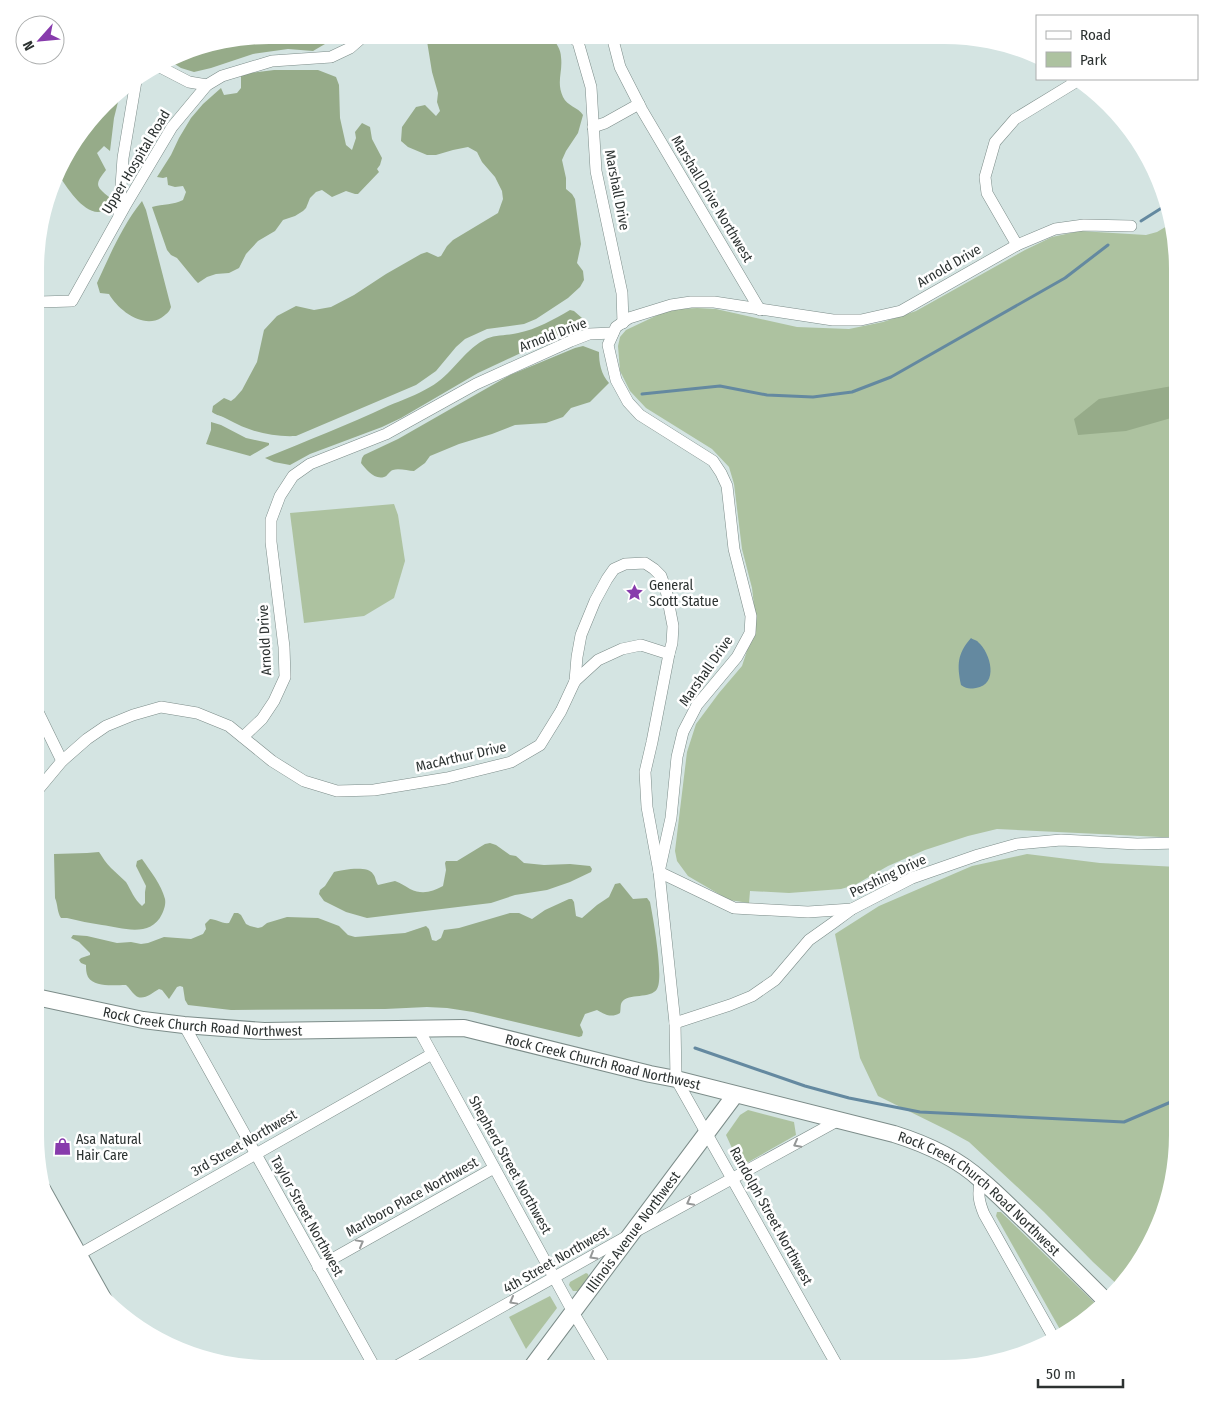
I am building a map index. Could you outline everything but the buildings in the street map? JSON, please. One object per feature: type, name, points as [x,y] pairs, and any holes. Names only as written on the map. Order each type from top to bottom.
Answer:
[{"type":"street","name":"Upper Hospital Road","points":[[44,302],[72,301],[172,127],[207,85],[222,76],[272,61],[331,58],[355,44]]},
{"type":"street","points":[[579,44],[591,87],[593,127],[605,123],[639,104],[620,67],[614,44]]},
{"type":"street","points":[[165,69],[189,82],[207,85]]},
{"type":"street","points":[[1016,245],[987,193],[985,177],[995,142],[1015,119],[1072,84]]},
{"type":"street","points":[[118,219],[123,158],[135,88]]},
{"type":"street","name":"Marshall Drive Northwest","points":[[639,104],[760,310]]},
{"type":"street","name":"Marshall Drive","points":[[593,127],[596,171],[622,293],[623,323]]},
{"type":"street","name":"Arnold Drive","points":[[243,737],[262,719],[274,701],[285,677],[284,646],[271,542],[271,520],[280,496],[293,476],[310,464],[386,434],[476,384],[536,357],[590,334],[613,333],[616,327],[629,318],[671,305],[691,302],[714,302],[834,320],[861,320],[901,311],[1016,245],[1055,229],[1084,225],[1131,226]]},
{"type":"street","name":"Marshall Drive","points":[[613,333],[608,345],[616,380],[628,402],[640,415],[713,461],[721,473],[727,486],[734,549],[751,616],[750,632],[737,658],[697,705],[683,732],[677,757],[671,818],[659,872],[675,1023],[676,1079]]},
{"type":"street","points":[[575,681],[581,635],[607,579],[614,569],[625,564],[645,563],[661,576],[666,590],[673,626],[672,643],[645,772],[648,807],[659,872],[734,908],[808,912],[852,910]]},
{"type":"street","name":"MacArthur Drive","points":[[44,783],[62,761],[87,739],[106,726],[133,715],[161,707],[196,713],[229,726],[272,760],[304,781],[337,791],[374,790],[447,778],[511,762],[540,745],[560,712],[575,681],[598,660],[622,648],[641,645],[669,654]]},
{"type":"street","points":[[44,724],[62,761]]},
{"type":"street","name":"Pershing Drive","points":[[675,1023],[752,996],[775,980],[809,940],[852,910],[912,878],[978,855],[1017,844],[1061,840],[1136,844],[1169,843]]},
{"type":"street","name":"Rock Creek Church Road Northwest","points":[[44,998],[143,1020],[264,1031],[454,1027],[475,1030],[900,1136],[952,1159],[981,1180],[1101,1296]]},
{"type":"street","name":"Taylor Street Northwest","points":[[184,1025],[370,1360]]},
{"type":"street","name":"Shepherd Street Northwest","points":[[418,1028],[556,1277],[573,1312],[601,1360]]},
{"type":"street","name":"3rd Street Northwest","points":[[79,1255],[432,1054]]},
{"type":"street","name":"Randolph Street Northwest","points":[[676,1079],[835,1360]]},
{"type":"street","name":"Illinois Avenue Northwest","points":[[537,1360],[735,1095]]},
{"type":"street","name":"4th Street Northwest","points":[[407,1360],[839,1120]]},
{"type":"street","name":"Marlboro Place Northwest","points":[[318,1267],[494,1168]]},
{"type":"street","points":[[981,1180],[978,1198],[984,1214],[1051,1333]]},
{"type":"green space","points":[[254,44],[325,44],[313,51],[288,49],[253,54],[194,72],[175,64],[211,51],[225,48]]},
{"type":"green space","points":[[427,44],[556,44],[561,54],[561,92],[567,102],[583,115],[578,133],[562,160],[566,178],[566,189],[575,199],[581,244],[577,263],[583,271],[584,280],[580,287],[568,298],[536,319],[524,324],[487,329],[465,339],[436,371],[416,385],[296,436],[281,436],[258,432],[215,414],[212,412],[213,406],[224,398],[231,401],[242,390],[257,362],[264,330],[277,316],[296,306],[314,310],[331,307],[421,254],[427,252],[438,257],[441,256],[453,240],[498,213],[503,199],[502,191],[495,177],[482,162],[477,152],[468,147],[436,155],[427,155],[408,147],[401,141],[402,127],[416,107],[425,105],[436,116],[440,111],[437,102],[438,93]]},
{"type":"green space","points":[[274,70],[318,70],[336,77],[339,85],[340,118],[346,145],[352,150],[356,138],[355,132],[362,123],[370,127],[372,139],[382,158],[377,169],[379,172],[358,194],[346,191],[332,197],[322,190],[316,192],[310,198],[303,211],[283,220],[275,231],[258,241],[246,254],[239,268],[229,273],[207,277],[198,283],[177,258],[167,250],[152,207],[180,202],[183,200],[186,192],[183,186],[175,187],[168,185],[167,177],[157,177],[191,118],[203,104],[221,88],[224,95],[237,93],[241,88],[241,76]]},
{"type":"green space","points":[[118,102],[110,151],[104,146],[97,153],[106,170],[98,185],[109,197],[110,201],[106,210],[98,212],[86,208],[62,180],[74,156],[90,132]]},
{"type":"green space","points":[[142,201],[171,307],[166,314],[154,321],[139,319],[125,312],[109,294],[100,293],[97,283],[122,231]]},
{"type":"green space","points":[[1165,227],[1169,254],[1169,837],[997,829],[925,850],[888,866],[855,885],[841,889],[789,893],[750,891],[749,903],[729,900],[688,876],[677,861],[675,851],[687,752],[696,724],[742,666],[756,623],[752,588],[742,549],[734,484],[729,467],[712,449],[646,408],[630,391],[620,371],[618,346],[620,337],[626,330],[662,313],[679,309],[697,308],[716,309],[797,327],[849,329],[883,322],[916,311],[1052,237],[1080,231],[1146,235]]},
{"type":"green space","points":[[570,310],[582,318],[577,324],[555,337],[478,373],[401,418],[310,454],[290,465],[265,458],[425,390],[445,376],[476,345],[488,338],[532,329]]},
{"type":"green space","points":[[583,346],[599,352],[601,368],[609,383],[590,402],[571,408],[563,417],[546,423],[515,425],[459,444],[430,456],[425,463],[414,471],[395,469],[380,478],[371,473],[361,463],[364,455],[398,439],[510,375]]},
{"type":"green space","points":[[1169,387],[1169,419],[1126,431],[1078,435],[1074,419],[1099,399]]},
{"type":"green space","points":[[211,422],[246,438],[269,443],[269,445],[250,456],[206,444],[211,430]]},
{"type":"green space","points":[[394,504],[398,515],[405,561],[394,598],[364,616],[304,623],[290,513]]},
{"type":"green space","points":[[490,843],[510,855],[516,856],[524,863],[544,865],[570,864],[590,866],[592,869],[591,872],[570,882],[547,890],[515,895],[491,903],[367,918],[346,912],[324,901],[319,894],[334,872],[355,869],[370,871],[378,885],[395,881],[414,891],[431,891],[443,886],[446,861],[457,861],[485,844]]},
{"type":"green space","points":[[99,852],[109,866],[126,882],[142,906],[145,903],[146,886],[136,866],[137,861],[142,859],[158,883],[165,899],[162,914],[151,926],[135,930],[61,918],[55,898],[54,854]]},
{"type":"green space","points":[[1027,854],[1100,863],[1169,867],[1169,1150],[1162,1193],[1152,1221],[1139,1248],[1115,1282],[1044,1212],[969,1142],[878,1096],[860,1058],[835,934],[879,906],[972,866]]},
{"type":"green space","points":[[620,883],[633,899],[647,898],[650,902],[657,947],[659,983],[657,989],[650,994],[625,999],[621,1003],[620,1013],[617,1015],[608,1015],[597,1010],[585,1014],[580,1025],[583,1032],[582,1036],[579,1037],[473,1012],[447,1008],[231,1010],[188,1005],[185,1000],[183,987],[180,986],[177,987],[169,999],[159,989],[141,998],[134,994],[126,985],[105,985],[91,981],[87,976],[86,965],[79,960],[90,955],[90,953],[79,942],[71,938],[73,935],[87,936],[117,943],[131,942],[141,944],[164,937],[191,939],[203,934],[206,929],[205,924],[210,919],[229,923],[234,913],[238,913],[246,924],[258,928],[287,917],[318,918],[339,926],[348,935],[355,937],[405,933],[426,926],[429,929],[432,940],[436,941],[441,938],[444,930],[459,928],[510,913],[519,913],[532,919],[545,910],[569,899],[572,899],[574,902],[576,916],[582,918],[609,897],[615,884]]},
{"type":"green space","points":[[748,1110],[794,1122],[796,1135],[745,1164],[736,1157],[726,1135],[740,1115]]},
{"type":"green space","points":[[997,1212],[1001,1212],[1094,1303],[1059,1328],[996,1216]]},
{"type":"green space","points":[[586,1273],[589,1277],[578,1291],[573,1291],[569,1285],[570,1282]]},
{"type":"green space","points":[[550,1296],[557,1308],[526,1349],[509,1317]]},
{"type":"water","points":[[971,638],[983,647],[989,661],[990,675],[988,681],[983,686],[970,689],[961,685],[959,660],[963,649]]},
{"type":"waterway","points":[[1141,221],[1161,208]]},
{"type":"waterway","points":[[642,394],[720,386],[767,395],[813,397],[852,392],[891,377],[1065,278],[1108,245]]},
{"type":"waterway","points":[[695,1048],[805,1086],[849,1098],[920,1112],[1124,1122],[1169,1103]]},
{"type":"place","name":"General Scott Statue","points":[[635,593]]},
{"type":"place","name":"Asa Natural Hair Care","points":[[62,1147]]}]
